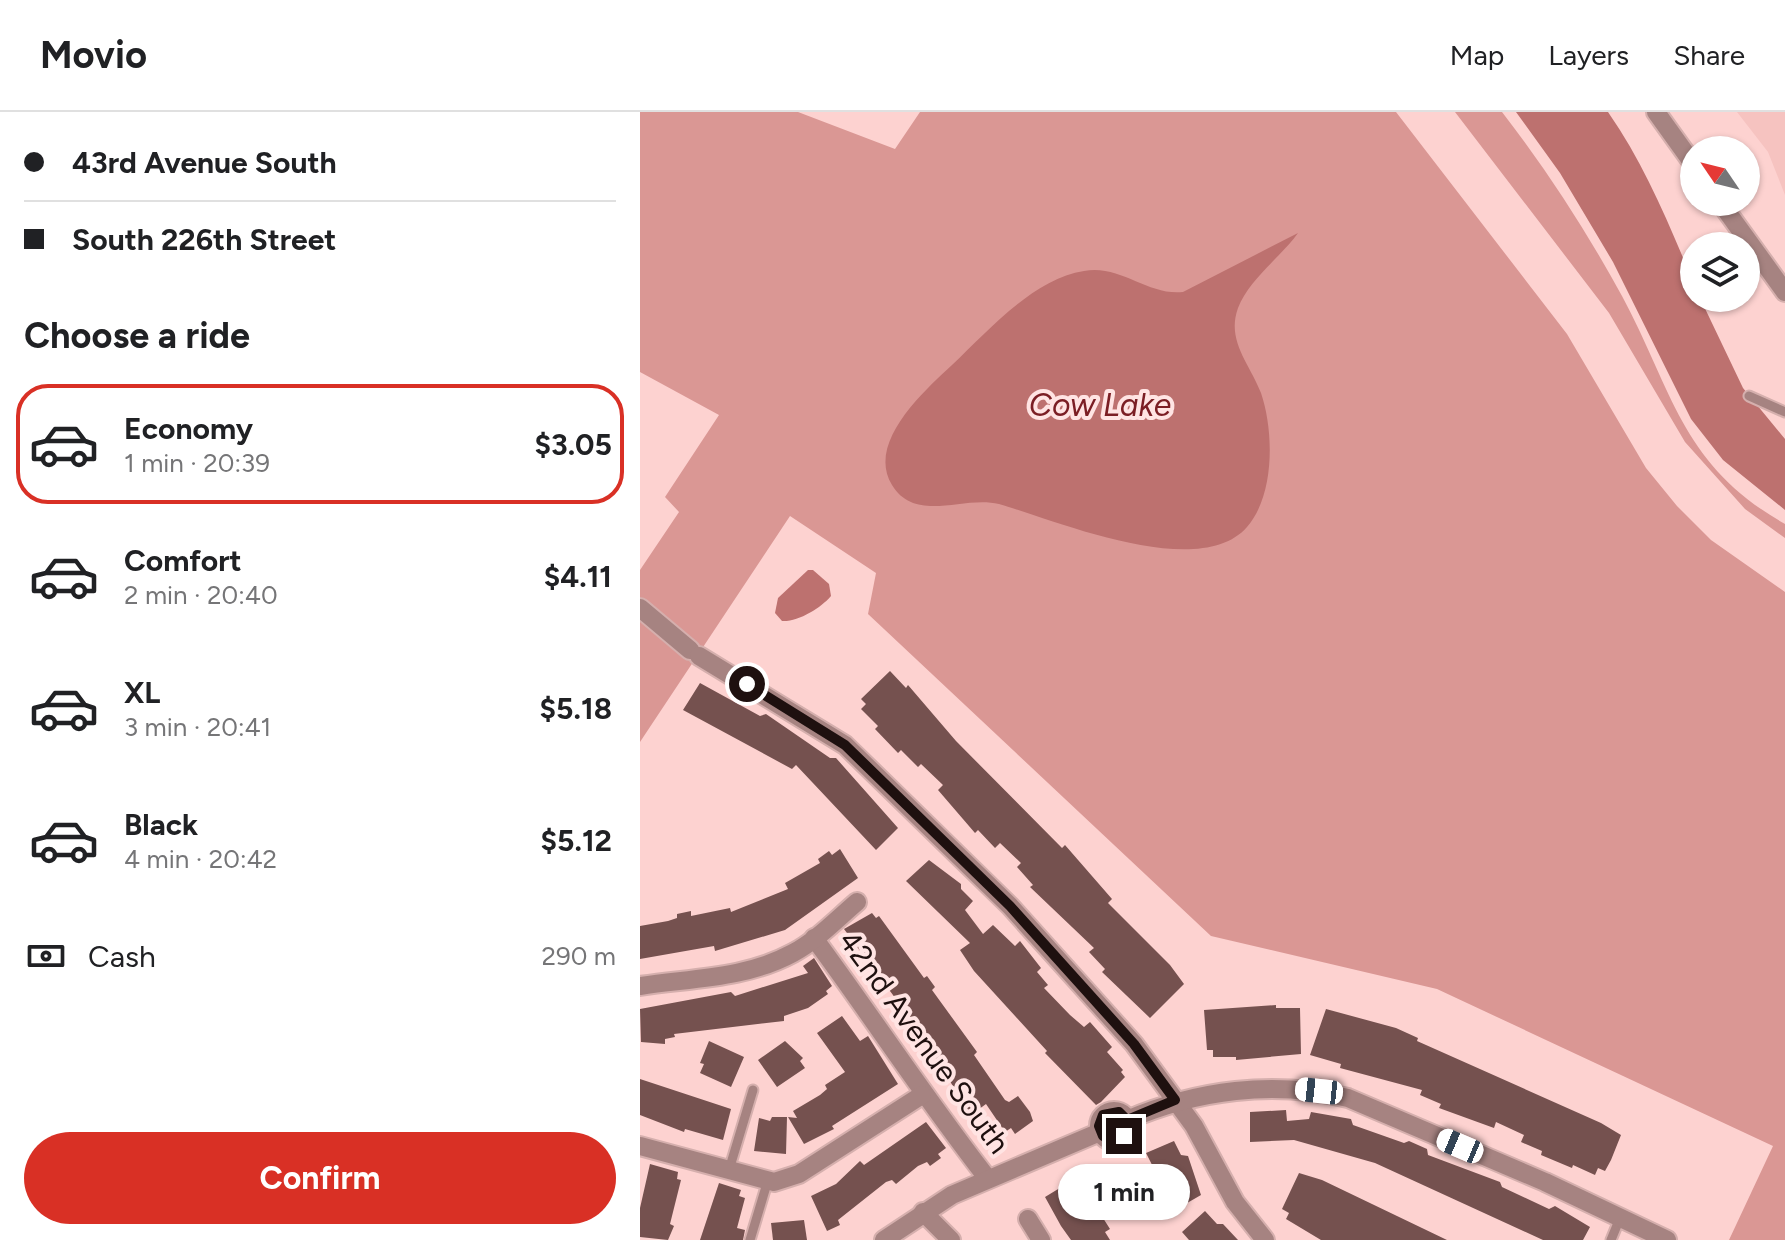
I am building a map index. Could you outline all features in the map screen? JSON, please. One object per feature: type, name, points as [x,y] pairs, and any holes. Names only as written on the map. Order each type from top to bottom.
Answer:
[{"type":"street","points":[[1656,112],[1680,145]]},
{"type":"street","points":[[1730,216],[1785,292]]},
{"type":"street","points":[[640,608],[694,653],[845,745],[1010,906],[1134,1044],[1194,1126],[1235,1202],[1265,1240]]},
{"type":"street","points":[[640,986],[723,977],[794,953],[857,902]]},
{"type":"street","name":"42nd Avenue South","points":[[814,938],[893,1045],[922,1095],[988,1179]]},
{"type":"street","points":[[884,1240],[923,1212],[988,1179],[1100,1132],[1100,1120],[1108,1112],[1119,1112],[1127,1120],[1175,1100],[1290,1088],[1348,1098],[1667,1240]]},
{"type":"street","points":[[640,1146],[771,1181],[799,1174],[922,1095]]},
{"type":"street","points":[[923,1212],[951,1240]]},
{"type":"street","points":[[1028,1219],[1041,1240]]},
{"type":"lane","points":[[1749,396],[1785,412]]},
{"type":"lane","points":[[729,1170],[753,1090]]},
{"type":"lane","points":[[750,1240],[771,1181]]},
{"type":"lane","points":[[1611,1240],[1620,1218]]},
{"type":"shaded area","points":[[640,112],[798,112],[895,149],[920,112],[1396,112],[1567,334],[1646,468],[1677,506],[1711,540],[1785,592],[1785,1240],[1729,1240],[1773,1146],[1437,989],[1211,936],[868,614],[876,573],[790,516],[640,742],[640,570],[679,512],[665,497],[719,415],[640,372]]},
{"type":"shaded area","points":[[1455,112],[1502,112],[1551,179],[1595,248],[1622,296],[1684,424],[1701,451],[1723,477],[1750,501],[1785,524],[1785,538],[1745,509],[1685,442],[1609,313]]},
{"type":"shaded area","points":[[1737,112],[1785,112],[1785,195],[1768,152],[1760,142],[1760,136],[1756,136]]},
{"type":"water","points":[[1516,112],[1608,112],[1656,195],[1680,251],[1680,312],[1707,312],[1743,388],[1785,439],[1785,510],[1723,460],[1691,419],[1613,262],[1560,173]]},
{"type":"water","name":"Cow Lake","points":[[1298,233],[1249,288],[1235,320],[1237,342],[1261,393],[1270,444],[1267,481],[1256,514],[1247,527],[1225,542],[1196,549],[1126,542],[999,504],[927,506],[914,503],[902,497],[892,485],[886,469],[886,452],[902,419],[927,389],[996,322],[1029,295],[1065,276],[1097,270],[1158,289],[1183,292]]},
{"type":"water","points":[[808,570],[813,570],[829,584],[831,596],[809,613],[782,621],[775,613],[778,598]]},
{"type":"building","points":[[890,671],[906,688],[908,685],[956,741],[1062,848],[1065,845],[1112,899],[1108,903],[1170,965],[1184,984],[1150,1018],[1102,972],[1105,969],[1089,952],[1094,948],[1030,887],[1033,885],[1017,867],[1021,863],[1000,843],[995,848],[978,830],[975,833],[938,790],[943,785],[921,764],[918,767],[901,750],[898,753],[875,729],[878,726],[861,709],[866,704],[861,699]]},
{"type":"building","points":[[700,683],[760,716],[766,714],[830,758],[836,758],[898,828],[876,850],[796,765],[792,769],[683,710]]},
{"type":"building","points":[[840,849],[858,878],[785,930],[715,951],[714,946],[640,959],[640,926],[668,921],[677,918],[677,914],[691,911],[691,916],[730,908],[731,912],[788,889],[785,883],[820,863],[818,859],[829,851],[832,855]]},
{"type":"building","points":[[929,860],[961,884],[961,889],[973,901],[965,910],[983,934],[993,925],[1015,946],[1020,941],[1041,968],[1037,972],[1048,985],[1044,988],[1084,1027],[1090,1022],[1112,1047],[1107,1052],[1123,1070],[1121,1072],[1125,1077],[1101,1102],[1096,1105],[1045,1053],[1047,1051],[974,971],[960,950],[970,943],[906,881]]},
{"type":"building","points":[[872,913],[876,918],[879,916],[924,978],[927,976],[935,987],[932,990],[977,1052],[974,1055],[1005,1100],[1009,1102],[1018,1096],[1030,1112],[1033,1121],[1015,1134],[1011,1128],[1005,1132],[986,1104],[971,1115],[913,1022],[844,929]]},
{"type":"building","points":[[814,958],[832,986],[826,991],[828,994],[808,1008],[784,1016],[784,1021],[674,1034],[675,1037],[665,1039],[665,1044],[641,1042],[640,1009],[731,992],[735,996],[808,973],[803,966]]},
{"type":"building","points":[[1276,1005],[1276,1008],[1300,1008],[1301,1054],[1236,1060],[1236,1057],[1213,1057],[1213,1050],[1207,1050],[1204,1010]]},
{"type":"building","points":[[1326,1009],[1396,1028],[1418,1038],[1417,1041],[1601,1123],[1621,1135],[1605,1171],[1598,1168],[1595,1175],[1573,1165],[1572,1168],[1541,1155],[1542,1151],[1521,1142],[1524,1135],[1496,1122],[1494,1128],[1439,1108],[1441,1104],[1420,1095],[1422,1090],[1340,1068],[1341,1064],[1310,1055]]},
{"type":"building","points":[[842,1016],[860,1041],[868,1036],[898,1084],[832,1126],[834,1129],[804,1144],[788,1117],[797,1118],[793,1111],[820,1095],[827,1089],[825,1085],[845,1072],[817,1033]]},
{"type":"building","points":[[709,1041],[744,1057],[731,1087],[700,1073],[704,1064],[700,1063]]},
{"type":"building","points":[[785,1041],[803,1058],[800,1061],[805,1068],[777,1087],[758,1060]]},
{"type":"building","points":[[640,1079],[731,1109],[723,1140],[685,1129],[684,1132],[640,1115]]},
{"type":"building","points":[[1286,1110],[1287,1121],[1309,1119],[1311,1112],[1351,1119],[1353,1125],[1404,1143],[1409,1141],[1427,1149],[1428,1155],[1500,1182],[1502,1187],[1549,1209],[1555,1206],[1590,1227],[1583,1240],[1543,1240],[1375,1163],[1294,1140],[1250,1142],[1250,1112]]},
{"type":"building","points":[[772,1117],[787,1117],[786,1154],[754,1151],[759,1118],[770,1121]]},
{"type":"building","points":[[926,1122],[946,1148],[938,1154],[941,1158],[930,1166],[927,1162],[918,1166],[896,1184],[892,1180],[886,1182],[838,1220],[840,1225],[827,1231],[811,1196],[836,1184],[860,1161],[864,1165]]},
{"type":"building","points":[[1174,1141],[1181,1155],[1188,1156],[1201,1195],[1175,1210],[1146,1153]]},
{"type":"building","points":[[650,1164],[678,1172],[677,1179],[681,1180],[670,1224],[674,1226],[668,1240],[640,1237],[640,1208]]},
{"type":"building","points":[[1299,1173],[1322,1180],[1447,1240],[1321,1240],[1286,1219],[1289,1213],[1282,1209]]},
{"type":"building","points":[[1073,1180],[1078,1188],[1082,1185],[1110,1229],[1105,1232],[1110,1240],[1071,1240],[1061,1226],[1045,1197]]},
{"type":"building","points":[[719,1183],[741,1190],[739,1196],[745,1198],[737,1228],[745,1230],[743,1240],[700,1240]]},
{"type":"building","points":[[1205,1211],[1238,1240],[1189,1240],[1182,1232]]},
{"type":"building","points":[[804,1220],[807,1240],[773,1240],[771,1223]]},
{"type":"route","points":[[747,684],[845,745],[1010,906],[1134,1044],[1175,1100],[1127,1120],[1119,1112],[1103,1115],[1099,1126],[1103,1136],[1114,1141],[1124,1136]]}]
